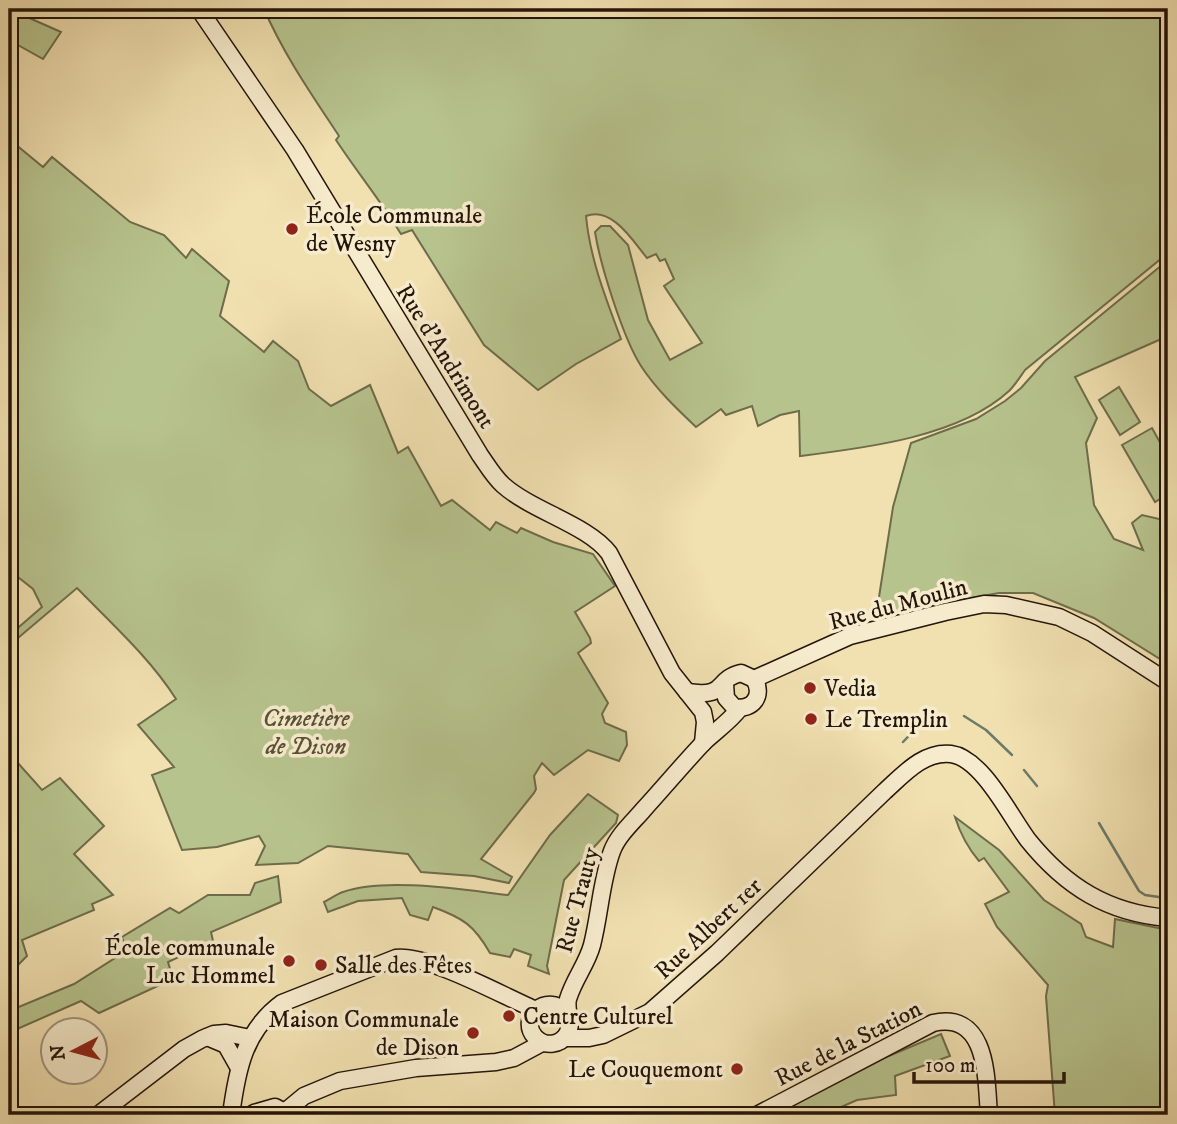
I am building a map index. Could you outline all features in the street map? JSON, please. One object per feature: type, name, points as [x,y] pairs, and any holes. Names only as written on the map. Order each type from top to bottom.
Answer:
[{"type":"main road","name":"Rue d'Andrimont","points":[[199,9],[295,150],[480,455],[502,485],[605,547],[670,670],[703,712],[705,741]]},
{"type":"main road","name":"Rue du Moulin","points":[[754,679],[850,636],[945,612],[995,604],[1059,617],[1092,633],[1168,682]]},
{"type":"main road","points":[[741,673],[754,679],[758,689],[755,701],[740,708],[729,703],[725,691],[731,676],[741,673]]},
{"type":"main road","points":[[687,692],[710,694],[725,691]]},
{"type":"main road","name":"Rue Trauty","points":[[705,741],[722,712],[725,691]]},
{"type":"main road","name":"Rue Trauty","points":[[543,1007],[575,979],[586,964],[616,842],[705,741],[740,708]]},
{"type":"main road","name":"Rue Albert 1er","points":[[565,1038],[582,1039],[603,1035],[650,1012],[717,953],[913,766],[931,755],[967,759],[987,781],[1030,842],[1085,892],[1108,905],[1138,916],[1168,918]]},
{"type":"main road","points":[[231,1115],[239,1068],[250,1038],[264,1018],[282,1003],[396,958],[408,957],[426,962],[543,1007],[562,1008],[566,1012]]},
{"type":"main road","name":"Rue Trauty","points":[[565,1038],[570,1023],[566,1012],[575,979]]},
{"type":"main road","points":[[542,1043],[530,1028],[532,1015],[543,1007]]},
{"type":"main road","name":"Rue de la Station","points":[[757,1115],[933,1023],[945,1021],[961,1026],[974,1035],[982,1050],[989,1115]]},
{"type":"main road","points":[[98,1115],[184,1049],[207,1037],[226,1033],[250,1038]]},
{"type":"main road","points":[[207,1037],[226,1045],[239,1068]]},
{"type":"main road","points":[[231,1115],[240,1110],[255,1114],[275,1107],[286,1114],[304,1096],[340,1081],[416,1068],[496,1062],[514,1058],[542,1043],[554,1044],[565,1038]]},
{"type":"green space","points":[[9,9],[61,32],[43,59],[9,40]]},
{"type":"green space","points":[[264,9],[1168,9],[1168,253],[1025,370],[1009,391],[988,407],[938,430],[910,438],[800,456],[799,411],[780,415],[758,426],[752,406],[726,415],[721,409],[696,427],[660,390],[634,354],[620,320],[595,232],[601,226],[610,226],[628,245],[648,320],[670,360],[702,343],[664,286],[674,279],[665,259],[660,261],[656,254],[647,258],[613,220],[596,214],[586,216],[595,263],[621,339],[576,364],[538,390],[484,345],[412,230],[401,234],[336,140],[339,136],[289,59]]},
{"type":"green space","name":"Cimetière de Dison","points":[[9,139],[43,167],[52,157],[130,222],[164,235],[186,258],[192,249],[229,281],[220,316],[264,352],[273,341],[298,361],[309,389],[331,406],[370,385],[398,453],[408,447],[441,506],[452,500],[490,530],[496,522],[517,533],[521,528],[553,542],[593,554],[615,586],[575,612],[591,643],[578,653],[608,703],[602,714],[605,723],[626,732],[627,745],[619,761],[588,750],[554,775],[542,763],[534,776],[534,793],[481,859],[512,877],[509,883],[474,876],[421,872],[408,854],[328,846],[298,863],[256,865],[265,846],[259,836],[217,847],[182,850],[152,775],[174,767],[138,725],[176,699],[166,684],[130,641],[77,588],[18,638],[12,633],[42,607],[33,589],[9,570]]},
{"type":"green space","points":[[1168,260],[1168,336],[1075,377],[1097,418],[1086,443],[1094,505],[1114,539],[1143,550],[1132,523],[1142,515],[1168,521],[1168,664],[1094,618],[1033,593],[999,593],[882,614],[879,597],[893,507],[911,443],[976,419],[1005,401],[1021,388],[1045,361]]},
{"type":"green space","points":[[1119,387],[1140,422],[1120,435],[1099,400]]},
{"type":"green space","points":[[1152,428],[1168,457],[1168,494],[1155,502],[1122,445]]},
{"type":"green space","points":[[9,753],[42,790],[60,778],[104,826],[74,854],[113,895],[92,904],[94,910],[22,940],[27,956],[9,974]]},
{"type":"green space","points":[[588,794],[618,815],[616,823],[564,880],[547,966],[549,974],[528,966],[531,955],[514,949],[510,957],[490,953],[473,929],[443,911],[433,907],[428,920],[410,915],[402,898],[358,901],[328,912],[324,902],[338,894],[380,885],[425,886],[508,895],[550,835]]},
{"type":"green space","points":[[955,817],[999,850],[1044,900],[1081,924],[1086,937],[1113,947],[1115,919],[1168,930],[1168,1111],[1159,1109],[1157,1115],[1055,1115],[1046,996],[1048,985],[997,927],[985,904],[1009,892],[984,858],[979,861],[971,851]]},
{"type":"green space","points":[[278,876],[281,902],[211,932],[213,941],[168,962],[173,979],[99,1013],[81,1001],[47,1016],[38,1016],[38,1020],[17,1029],[9,1039],[9,1014],[16,1008],[74,984],[126,951],[122,937],[170,908],[179,913],[208,895],[250,895],[255,883]]},
{"type":"green space","points":[[941,1034],[950,1056],[895,1076],[896,1095],[857,1100],[823,1115],[774,1115],[884,1058]]},
{"type":"waterway","points":[[964,716],[986,730],[1012,755]]},
{"type":"waterway","points":[[903,742],[920,724]]},
{"type":"waterway","points":[[1024,770],[1037,786]]},
{"type":"waterway","points":[[1099,823],[1139,891],[1145,895],[1159,897]]},
{"type":"place","name":"École Communale de Wesny","points":[[292,229]]},
{"type":"place","name":"Vedia","points":[[810,688]]},
{"type":"place","name":"Le Tremplin","points":[[811,719]]},
{"type":"place","name":"École communale Luc Hommel","points":[[289,961]]},
{"type":"place","name":"Salle des Fêtes","points":[[321,965]]},
{"type":"place","name":"Centre Culturel","points":[[509,1016]]},
{"type":"place","name":"Maison Communale de Dison","points":[[473,1033]]},
{"type":"place","name":"Le Couquemont","points":[[737,1069]]}]
